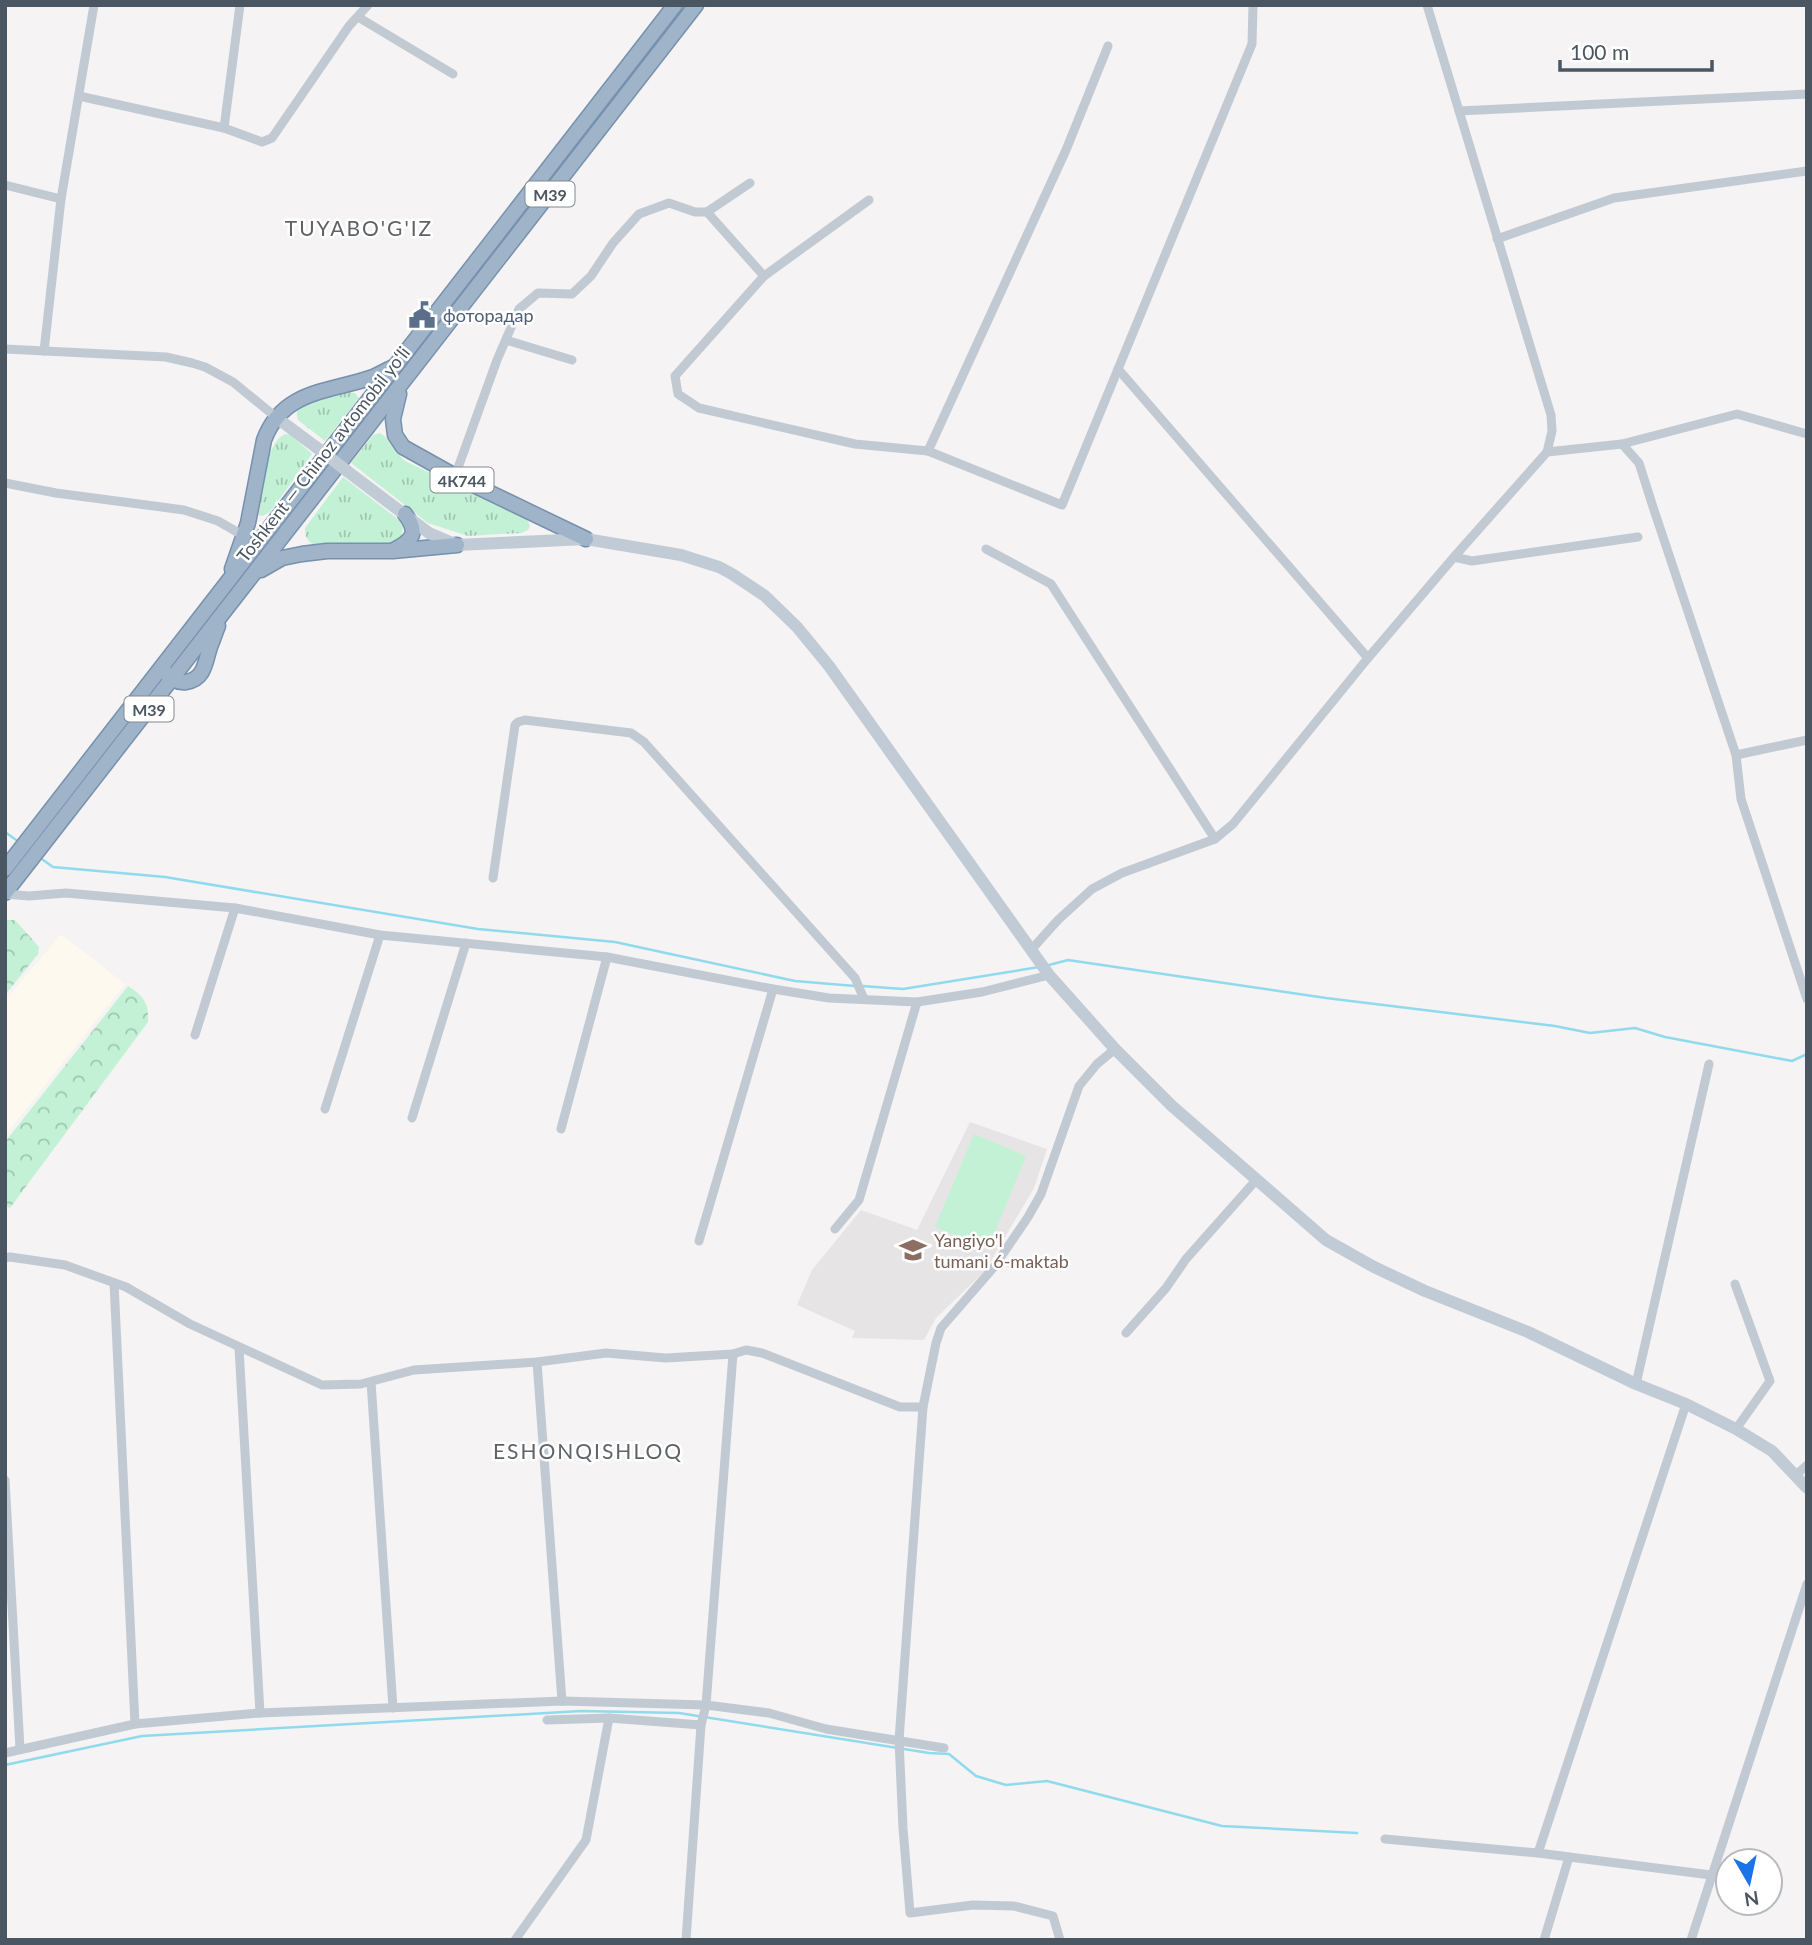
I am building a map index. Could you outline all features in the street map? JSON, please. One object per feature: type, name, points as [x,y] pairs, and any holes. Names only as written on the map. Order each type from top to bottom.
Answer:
[{"type":"highway","name":"Toshkent — Chinoz avtomobil yoʻli","points":[[8,889],[41,835],[164,665],[675,5]]},
{"type":"highway","name":"Toshkent — Chinoz avtomobil yoʻli","points":[[5,869],[41,835],[172,679],[179,682],[189,681],[204,670],[222,614],[695,5]]},
{"type":"highway","points":[[455,290],[465,290],[467,301]]},
{"type":"highway","points":[[225,586],[244,536],[264,440],[277,418],[304,396],[376,376],[398,364]]},
{"type":"highway","name":"4К744","points":[[403,383],[393,411],[398,442],[410,452],[456,476],[586,539]]},
{"type":"highway","points":[[393,551],[405,544],[412,532],[412,525],[405,514]]},
{"type":"highway","points":[[251,577],[282,558],[327,551],[393,551],[457,545]]},
{"type":"highway","points":[[164,665],[164,670],[172,679]]},
{"type":"main road","points":[[277,418],[429,533],[457,545],[586,539],[657,550],[705,562],[749,585],[797,627],[829,666],[1049,975],[1115,1049],[1172,1106],[1326,1240],[1425,1291],[1528,1332],[1736,1429],[1772,1451],[1807,1488]]},
{"type":"street","points":[[44,351],[61,199],[94,5]]},
{"type":"street","points":[[224,128],[240,5]]},
{"type":"street","points":[[79,96],[224,128],[262,142],[272,138],[349,26],[368,5]]},
{"type":"street","points":[[869,200],[764,276],[675,376],[678,394],[699,408],[855,444],[928,451],[1062,505],[1252,44],[1254,5]]},
{"type":"street","points":[[1034,954],[1058,920],[1092,889],[1122,873],[1215,839],[1233,824],[1368,658],[1547,452],[1552,431],[1551,415],[1427,5]]},
{"type":"street","points":[[358,17],[453,74]]},
{"type":"street","points":[[928,451],[1066,150],[1108,46]]},
{"type":"street","points":[[1459,111],[1807,94]]},
{"type":"street","points":[[1497,239],[1614,198],[1807,172]]},
{"type":"street","points":[[456,476],[519,309],[538,293],[572,294],[592,276],[613,243],[639,214],[669,203],[695,212],[707,212],[750,183]]},
{"type":"street","points":[[5,185],[61,199]]},
{"type":"street","points":[[707,212],[764,276]]},
{"type":"street","points":[[506,340],[572,360]]},
{"type":"street","points":[[5,349],[166,357],[192,363],[217,372],[233,382],[277,418]]},
{"type":"street","points":[[1118,369],[1368,658]]},
{"type":"street","points":[[1547,452],[1622,444],[1737,414],[1807,434]]},
{"type":"street","points":[[1622,444],[1639,463],[1736,754],[1741,799],[1807,999]]},
{"type":"street","points":[[5,483],[56,493],[184,509],[218,521],[244,536]]},
{"type":"street","points":[[1454,557],[1472,561],[1638,537]]},
{"type":"street","points":[[986,549],[1051,584],[1215,839]]},
{"type":"street","points":[[493,878],[515,724],[525,720],[631,733],[644,742],[855,978],[864,999]]},
{"type":"street","points":[[1736,754],[1807,740]]},
{"type":"street","points":[[8,889],[29,896],[66,893],[235,908],[380,935],[607,957],[829,998],[917,1002],[982,992],[1049,975]]},
{"type":"street","points":[[195,1035],[235,908]]},
{"type":"street","points":[[325,1108],[380,935]]},
{"type":"street","points":[[412,1118],[466,943]]},
{"type":"street","points":[[561,1129],[607,957]]},
{"type":"street","points":[[699,1241],[773,989]]},
{"type":"street","points":[[835,1229],[859,1200],[917,1002]]},
{"type":"street","points":[[1060,1940],[1053,1916],[1014,1906],[973,1905],[910,1913],[899,1740],[923,1407],[941,1328],[994,1267],[1028,1217],[1041,1194],[1079,1086],[1097,1064],[1115,1049]]},
{"type":"street","points":[[1636,1384],[1709,1064]]},
{"type":"street","points":[[1126,1333],[1166,1288],[1186,1259],[1257,1179]]},
{"type":"street","points":[[5,1258],[65,1265],[126,1287],[190,1324],[322,1385],[361,1384],[414,1370],[537,1362],[606,1353],[666,1358],[733,1354],[746,1350],[762,1353],[900,1407],[923,1407]]},
{"type":"street","points":[[114,1283],[135,1724]]},
{"type":"street","points":[[1735,1284],[1770,1381],[1736,1429]]},
{"type":"street","points":[[239,1348],[260,1713]]},
{"type":"street","points":[[686,1940],[733,1354]]},
{"type":"street","points":[[537,1362],[562,1701]]},
{"type":"street","points":[[371,1382],[393,1709]]},
{"type":"street","points":[[1538,1853],[1686,1404]]},
{"type":"street","points":[[1796,1475],[1807,1465]]},
{"type":"street","points":[[5,1480],[20,1749]]},
{"type":"street","points":[[1691,1940],[1807,1584]]},
{"type":"street","points":[[5,1753],[135,1724],[260,1713],[562,1701],[706,1705],[769,1713],[826,1729],[944,1748]]},
{"type":"street","points":[[547,1720],[609,1718],[702,1726]]},
{"type":"street","points":[[515,1940],[586,1840],[609,1718]]},
{"type":"street","points":[[1385,1839],[1538,1853],[1712,1875]]},
{"type":"street","points":[[1544,1940],[1569,1857]]},
{"type":"shaded area","points":[[61,934],[125,984],[5,1136],[5,1000]]},
{"type":"shaded area","name":"Yangiyo'l tumani 6-maktab","points":[[970,1122],[1047,1149],[1034,1188],[985,1271],[936,1318],[924,1340],[852,1338],[855,1331],[797,1305],[812,1270],[861,1210],[917,1230]]},
{"type":"green space","points":[[346,392],[355,393],[359,398],[325,441],[298,420],[297,412],[301,406]]},
{"type":"green space","points":[[380,433],[405,461],[527,519],[530,526],[528,530],[521,533],[468,536],[428,523],[351,463],[373,435]]},
{"type":"green space","points":[[285,434],[291,435],[312,454],[270,512],[258,515],[256,512],[269,457],[278,439]]},
{"type":"green space","points":[[343,477],[399,520],[403,527],[401,539],[392,546],[315,546],[310,542],[305,528]]},
{"type":"green space","points":[[6,920],[15,920],[39,947],[38,954],[5,995]]},
{"type":"green space","points":[[128,986],[144,1000],[148,1022],[10,1208],[5,1205],[5,1142]]},
{"type":"green space","points":[[974,1134],[1026,1156],[988,1249],[935,1227]]},
{"type":"waterway","points":[[5,832],[19,842]]},
{"type":"waterway","points":[[39,857],[53,867],[165,877],[478,929],[615,942],[795,981],[855,986]]},
{"type":"waterway","points":[[1049,965],[1068,960],[1590,1033],[1635,1028],[1665,1037],[1792,1061],[1807,1054]]},
{"type":"waterway","points":[[862,986],[903,989],[1039,967]]},
{"type":"waterway","points":[[5,1765],[142,1736],[581,1711],[679,1713],[949,1754],[976,1776],[1006,1785],[1047,1781],[1222,1826],[1357,1833]]},
{"type":"place","name":"фоторадар","points":[[422,315]]},
{"type":"place","name":"Yangiyo'l tumani 6-maktab","points":[[913,1250]]},
{"type":"district","name":"TUYABO'G'IZ","points":[[359,227]]},
{"type":"district","name":"ESHONQISHLOQ","points":[[588,1450]]}]
